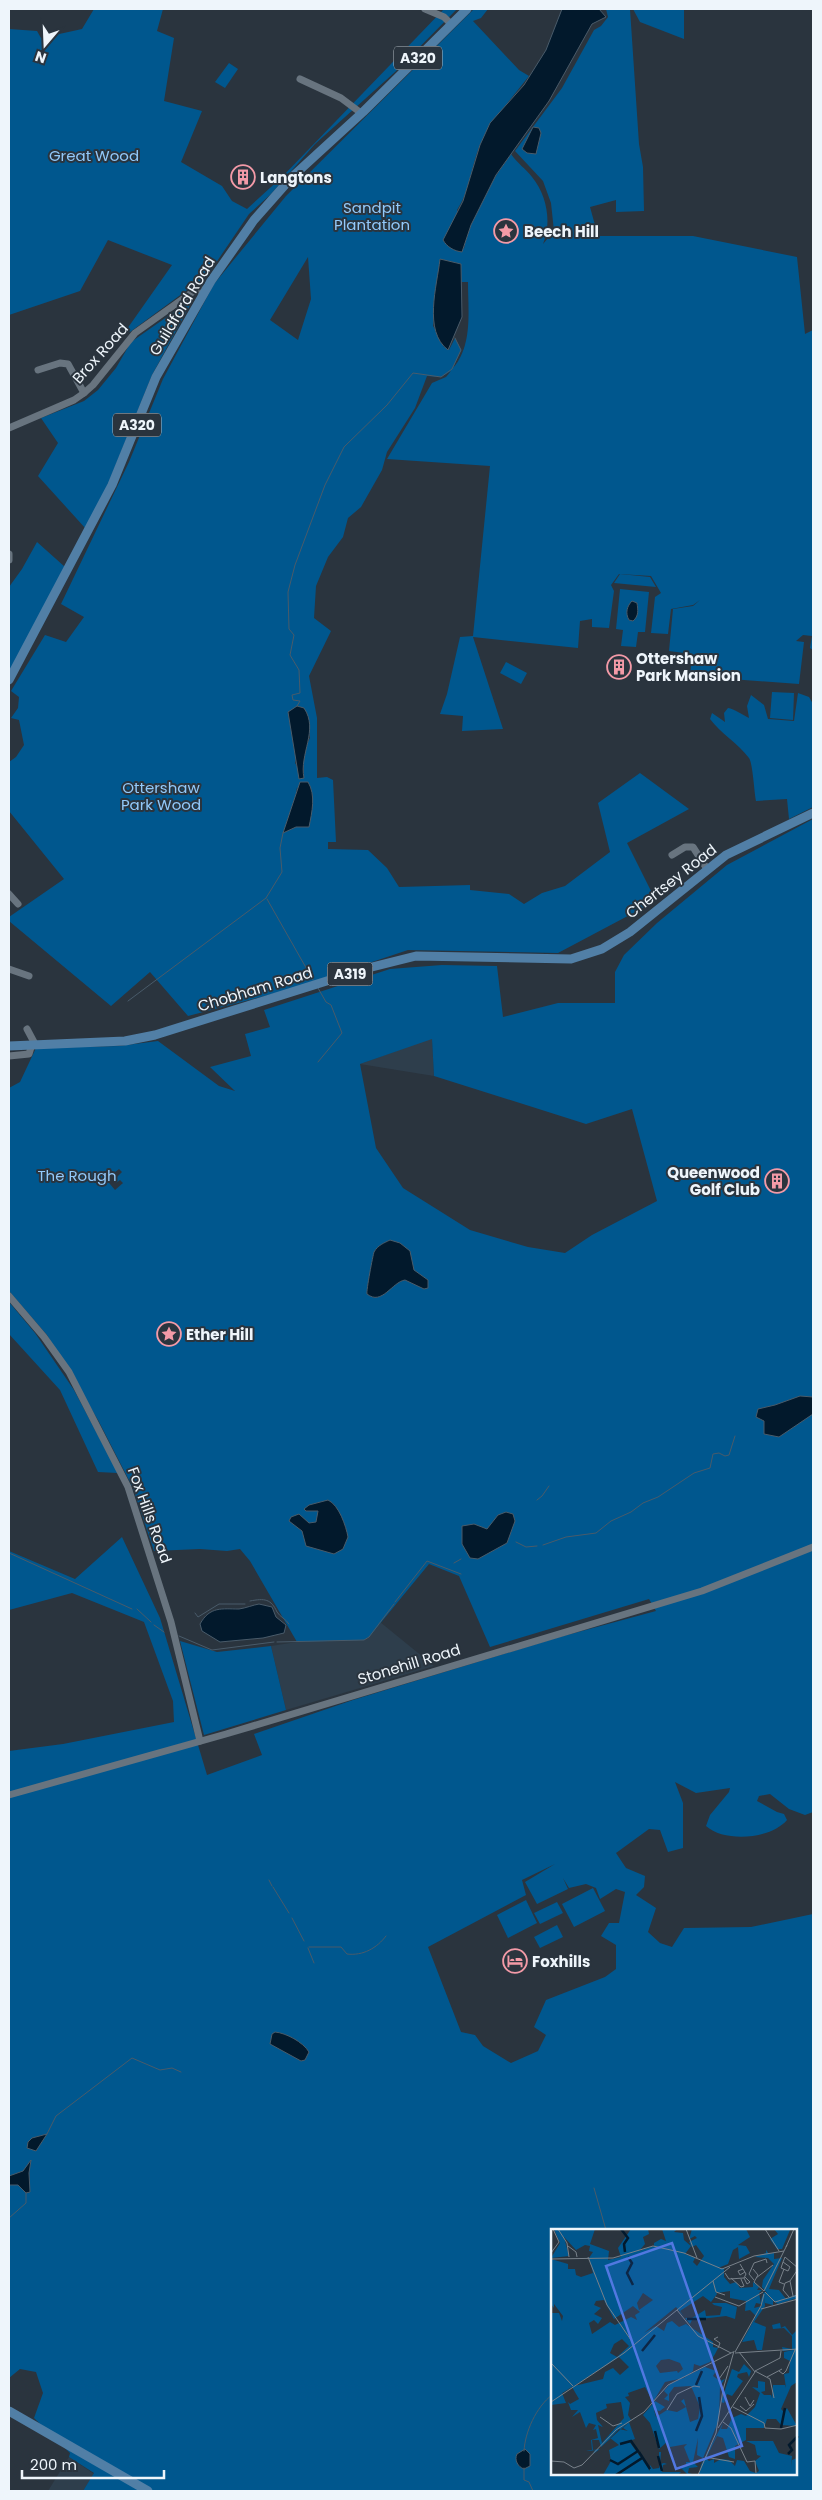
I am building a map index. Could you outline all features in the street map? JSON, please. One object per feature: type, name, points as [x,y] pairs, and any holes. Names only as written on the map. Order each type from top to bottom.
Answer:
[{"type":"main road","name":"Guildford Road","points":[[9,680],[112,485],[156,378],[205,290],[254,220],[272,199],[468,9]]},
{"type":"main road","name":"Chertsey Road","points":[[602,949],[630,932],[726,855],[813,812]]},
{"type":"main road","name":"Chobham Road","points":[[9,1046],[125,1041],[155,1035],[368,968],[416,956],[571,959],[602,949]]},
{"type":"main road","points":[[9,2411],[148,2491]]},
{"type":"street","points":[[425,9],[444,17],[451,24]]},
{"type":"street","points":[[300,79],[341,98],[361,113]]},
{"type":"street","name":"Brox Road","points":[[9,428],[74,400],[84,393],[98,380],[134,333],[194,291],[205,290]]},
{"type":"street","points":[[38,371],[60,363],[68,364],[84,393]]},
{"type":"street","points":[[9,554],[9,560]]},
{"type":"street","points":[[672,855],[685,847],[693,847],[707,870]]},
{"type":"street","points":[[9,894],[18,904]]},
{"type":"street","points":[[9,968],[31,975]]},
{"type":"street","points":[[9,1056],[29,1054],[33,1044],[27,1029]]},
{"type":"street","name":"Fox Hills Road","points":[[9,1296],[40,1332],[68,1372],[128,1487],[171,1622],[200,1741]]},
{"type":"street","name":"Stonehill Road","points":[[9,1795],[200,1741],[702,1591],[813,1547]]},
{"type":"shaded area","points":[[562,9],[599,9],[606,17],[592,24],[549,101],[496,175],[471,225],[462,252],[454,250],[443,240],[463,201],[480,145],[490,123],[524,85],[546,50]]},
{"type":"shaded area","points":[[533,127],[539,128],[541,133],[536,154],[527,153],[522,149]]},
{"type":"shaded area","points":[[440,259],[461,264],[462,317],[448,350],[440,342],[434,320]]},
{"type":"shaded area","points":[[632,601],[637,603],[638,608],[637,615],[633,621],[629,620],[627,612]]},
{"type":"shaded area","points":[[297,706],[304,708],[310,725],[304,760],[304,778],[299,779],[288,712]]},
{"type":"shaded area","points":[[300,782],[308,782],[312,792],[313,804],[309,827],[296,827],[283,833]]},
{"type":"shaded area","points":[[432,1038],[434,1076],[360,1064]]},
{"type":"shaded area","points":[[390,1240],[400,1243],[410,1251],[414,1270],[428,1280],[428,1288],[424,1289],[405,1280],[377,1297],[367,1294],[374,1252],[379,1246]]},
{"type":"shaded area","points":[[800,1396],[813,1397],[813,1414],[779,1437],[764,1434],[764,1421],[756,1417],[758,1409]]},
{"type":"shaded area","points":[[328,1500],[339,1511],[348,1537],[343,1549],[334,1554],[306,1546],[302,1531],[289,1521],[291,1517],[299,1514],[309,1523],[316,1522],[318,1511],[306,1511],[304,1509],[309,1505]]},
{"type":"shaded area","points":[[506,1512],[513,1514],[515,1521],[507,1543],[478,1559],[470,1558],[462,1544],[462,1526],[474,1524],[487,1529],[498,1515]]},
{"type":"shaded area","points":[[259,1604],[272,1607],[276,1617],[286,1625],[284,1633],[263,1638],[220,1642],[202,1631],[200,1624],[212,1611],[239,1609]]},
{"type":"shaded area","points":[[380,1622],[434,1666],[286,1710],[271,1646],[297,1642],[364,1640],[369,1637]]},
{"type":"shaded area","points":[[275,2032],[289,2036],[303,2045],[309,2052],[305,2060],[301,2061],[270,2044],[272,2034]]},
{"type":"shaded area","points":[[47,2134],[36,2151],[27,2148],[28,2142],[32,2138]]},
{"type":"shaded area","points":[[31,2160],[29,2173],[30,2192],[26,2193],[18,2185],[9,2185],[9,2176],[23,2171]]},
{"type":"shaded area","points":[[525,2449],[530,2454],[530,2466],[524,2469],[518,2465],[516,2459],[517,2454]]},
{"type":"shaded area","points":[[69,2457],[94,2474],[83,2491],[48,2491]]},
{"type":"green space","name":"Great Wood","points":[[94,9],[163,9],[157,31],[174,38],[164,101],[202,111],[181,162],[222,186],[232,201],[247,209],[282,177],[444,9],[457,9],[395,72],[315,144],[271,194],[249,214],[203,282],[194,285],[130,332],[127,329],[172,265],[108,240],[80,291],[9,315],[9,29],[37,31],[41,38],[82,29]]},
{"type":"green space","points":[[474,9],[488,9],[481,18],[473,21],[519,70],[529,76],[490,126],[480,145],[468,187],[457,210],[464,249],[476,211],[511,154],[532,177],[541,192],[547,218],[546,236],[543,244],[554,231],[551,203],[543,181],[515,151],[562,88],[594,30],[601,26],[608,17],[606,9],[630,9],[639,144],[643,167],[644,211],[616,212],[616,200],[590,207],[598,236],[693,236],[797,257],[805,334],[813,330],[813,650],[810,648],[812,636],[803,635],[796,641],[804,642],[799,684],[690,676],[692,654],[669,651],[673,609],[693,606],[700,600],[693,605],[671,609],[668,634],[651,633],[655,597],[661,593],[651,576],[619,574],[611,585],[614,591],[609,628],[592,627],[592,619],[580,621],[578,648],[473,637],[503,729],[462,731],[463,716],[440,714],[447,694],[460,637],[473,636],[490,466],[387,459],[432,383],[446,377],[451,371],[441,377],[427,376],[415,408],[387,452],[382,470],[361,507],[348,518],[343,537],[328,557],[316,586],[314,618],[331,631],[309,676],[317,718],[317,778],[327,777],[333,780],[336,842],[328,842],[328,849],[368,850],[387,868],[399,887],[470,885],[470,890],[509,894],[524,904],[542,893],[565,886],[610,852],[598,803],[640,773],[689,809],[627,843],[656,901],[558,953],[408,950],[291,989],[188,1016],[150,972],[111,1006],[9,921],[9,917],[64,879],[9,811],[9,762],[16,757],[24,745],[19,720],[11,718],[18,708],[19,697],[11,691],[45,635],[66,642],[84,617],[61,604],[129,462],[163,379],[214,284],[286,196]],"holes":[[[308,257],[311,299],[298,340],[270,320]],[[440,259],[461,264],[461,282],[468,282],[469,315],[464,349],[453,368],[461,350],[455,338],[449,350],[433,326]],[[288,712],[307,712],[310,738],[303,759],[304,778],[295,763],[296,758]],[[297,787],[309,827],[296,827],[284,832],[295,800]]]},
{"type":"green space","points":[[633,9],[684,9],[684,39],[640,22]]},
{"type":"green space","points":[[229,63],[238,69],[225,88],[215,82]]},
{"type":"green space","points":[[194,298],[152,375],[106,489],[86,529],[38,476],[58,443],[41,418],[84,401],[98,390],[116,368],[131,342]]},
{"type":"green space","points":[[37,542],[65,567],[9,674],[9,587],[22,569]]},
{"type":"green space","points":[[620,574],[650,577],[656,587],[614,583]]},
{"type":"green space","points":[[620,589],[649,592],[645,632],[638,632],[636,647],[621,646],[623,630],[616,629]]},
{"type":"green space","points":[[506,662],[527,673],[521,684],[500,673]]},
{"type":"green space","points":[[772,692],[794,693],[793,720],[770,718]]},
{"type":"green space","points":[[798,693],[809,697],[813,704],[813,807],[789,819],[787,799],[756,801],[752,766],[749,758],[710,719],[712,713],[725,722],[724,713],[728,708],[749,718],[747,706],[751,695],[764,705],[768,719],[794,721]]},
{"type":"green space","name":"The Rough","points":[[813,819],[813,1812],[805,1815],[789,1809],[770,1794],[759,1796],[757,1801],[784,1814],[787,1820],[780,1826],[759,1835],[736,1837],[724,1835],[706,1826],[710,1815],[729,1792],[730,1788],[696,1793],[675,1782],[683,1803],[683,1848],[668,1852],[660,1830],[649,1829],[616,1853],[626,1868],[645,1876],[644,1887],[636,1895],[656,1908],[648,1932],[660,1943],[672,1947],[684,1928],[751,1927],[813,1914],[813,2491],[83,2491],[94,2473],[69,2457],[70,2453],[34,2418],[43,2393],[36,2372],[20,2369],[9,2378],[9,1751],[63,1744],[174,1722],[173,1701],[144,1622],[72,1593],[9,1610],[9,1551],[75,1579],[122,1537],[160,1618],[207,1775],[262,1755],[254,1734],[353,1700],[556,1638],[656,1611],[649,1599],[490,1647],[459,1576],[429,1564],[369,1637],[364,1640],[297,1642],[250,1561],[240,1549],[227,1551],[200,1549],[154,1551],[133,1488],[98,1420],[47,1335],[9,1291],[9,1088],[20,1082],[36,1048],[119,1046],[158,1041],[219,1086],[235,1091],[210,1067],[251,1056],[245,1034],[270,1027],[264,1010],[390,969],[442,965],[497,966],[503,1017],[558,1003],[615,1003],[615,972],[624,955],[657,923],[727,865]],"holes":[[[432,1039],[434,1076],[586,1124],[632,1109],[657,1201],[592,1235],[565,1253],[528,1247],[470,1230],[403,1188],[376,1148],[360,1064]],[[110,1169],[114,1173],[119,1169],[122,1172],[114,1180],[116,1183],[120,1180],[123,1183],[115,1190],[105,1178]],[[555,1864],[525,1882],[537,1904],[568,1889],[563,1878],[569,1888],[586,1884],[596,1888],[600,1899],[616,1889],[625,1892],[619,1923],[609,1923],[601,1936],[616,1945],[616,1969],[605,1977],[546,2000],[534,2027],[546,2035],[538,2051],[511,2063],[483,2046],[475,2035],[461,2032],[428,1947],[526,1895],[522,1880]]]},
{"type":"green space","points":[[9,1302],[35,1333],[74,1390],[118,1473],[98,1472],[60,1390],[9,1334]]},
{"type":"green space","points":[[180,1641],[217,1652],[271,1646],[286,1710],[204,1735]]},
{"type":"green space","points":[[593,1888],[605,1911],[574,1927],[562,1904]]},
{"type":"green space","points":[[526,1900],[537,1923],[508,1938],[497,1915]]},
{"type":"green space","points":[[557,1902],[563,1913],[540,1924],[534,1913]]},
{"type":"green space","points":[[557,1925],[563,1937],[540,1948],[534,1937]]},
{"type":"waterway","points":[[297,706],[300,701],[293,700],[292,695],[300,693],[299,670],[290,655],[294,635],[289,629],[288,592],[295,565],[325,485],[344,447],[387,405],[413,373],[441,377],[452,369],[461,350],[455,338]]},
{"type":"waterway","points":[[128,1001],[266,898],[282,872],[280,848],[283,833]]},
{"type":"waterway","points":[[267,899],[313,980]]},
{"type":"waterway","points":[[318,988],[326,1002],[331,1005],[342,1033],[318,1062]]},
{"type":"waterway","points":[[543,1545],[566,1537],[596,1533],[611,1521],[658,1497],[694,1473],[710,1468],[713,1454],[729,1455],[735,1436]]},
{"type":"waterway","points":[[537,1500],[549,1486]]},
{"type":"waterway","points":[[516,1542],[526,1547],[537,1546]]},
{"type":"waterway","points":[[9,1553],[132,1609]]},
{"type":"waterway","points":[[454,1563],[461,1559]]},
{"type":"waterway","points":[[395,1602],[427,1561],[461,1574]]},
{"type":"waterway","points":[[250,1601],[267,1600],[289,1624]]},
{"type":"waterway","points":[[195,1613],[198,1617],[219,1604],[245,1604]]},
{"type":"waterway","points":[[277,1642],[364,1640],[369,1637],[394,1604]]},
{"type":"waterway","points":[[137,1609],[151,1622]]},
{"type":"waterway","points":[[154,1625],[164,1632]]},
{"type":"waterway","points":[[179,1636],[212,1650],[274,1642]]},
{"type":"waterway","points":[[269,1880],[272,1886]]},
{"type":"waterway","points":[[273,1887],[289,1913]]},
{"type":"waterway","points":[[292,1918],[304,1941]]},
{"type":"waterway","points":[[309,1947],[341,1947],[347,1954],[359,1954],[374,1947],[386,1936]]},
{"type":"waterway","points":[[308,1948],[314,1963]]},
{"type":"waterway","points":[[47,2134],[56,2116],[132,2058],[160,2070],[172,2068],[181,2072]]},
{"type":"waterway","points":[[594,2188],[606,2229]]},
{"type":"waterway","points":[[9,2218],[26,2203],[26,2193]]},
{"type":"waterway","points":[[524,2451],[532,2420],[541,2406],[551,2396]]},
{"type":"waterway","points":[[524,2468],[524,2480],[529,2482],[533,2491]]},
{"type":"place","name":"Langtons","points":[[243,177]]},
{"type":"place","name":"Beech Hill","points":[[506,231]]},
{"type":"place","name":"Ottershaw Park Mansion","points":[[619,667]]},
{"type":"place","name":"Queenwood Golf Club","points":[[777,1181]]},
{"type":"place","name":"Ether Hill","points":[[169,1334]]},
{"type":"place","name":"Foxhills","points":[[515,1961]]},
{"type":"park label","name":"Sandpit Plantation","points":[[372,216]]},
{"type":"park label","name":"Ottershaw Park Wood","points":[[161,796]]}]
